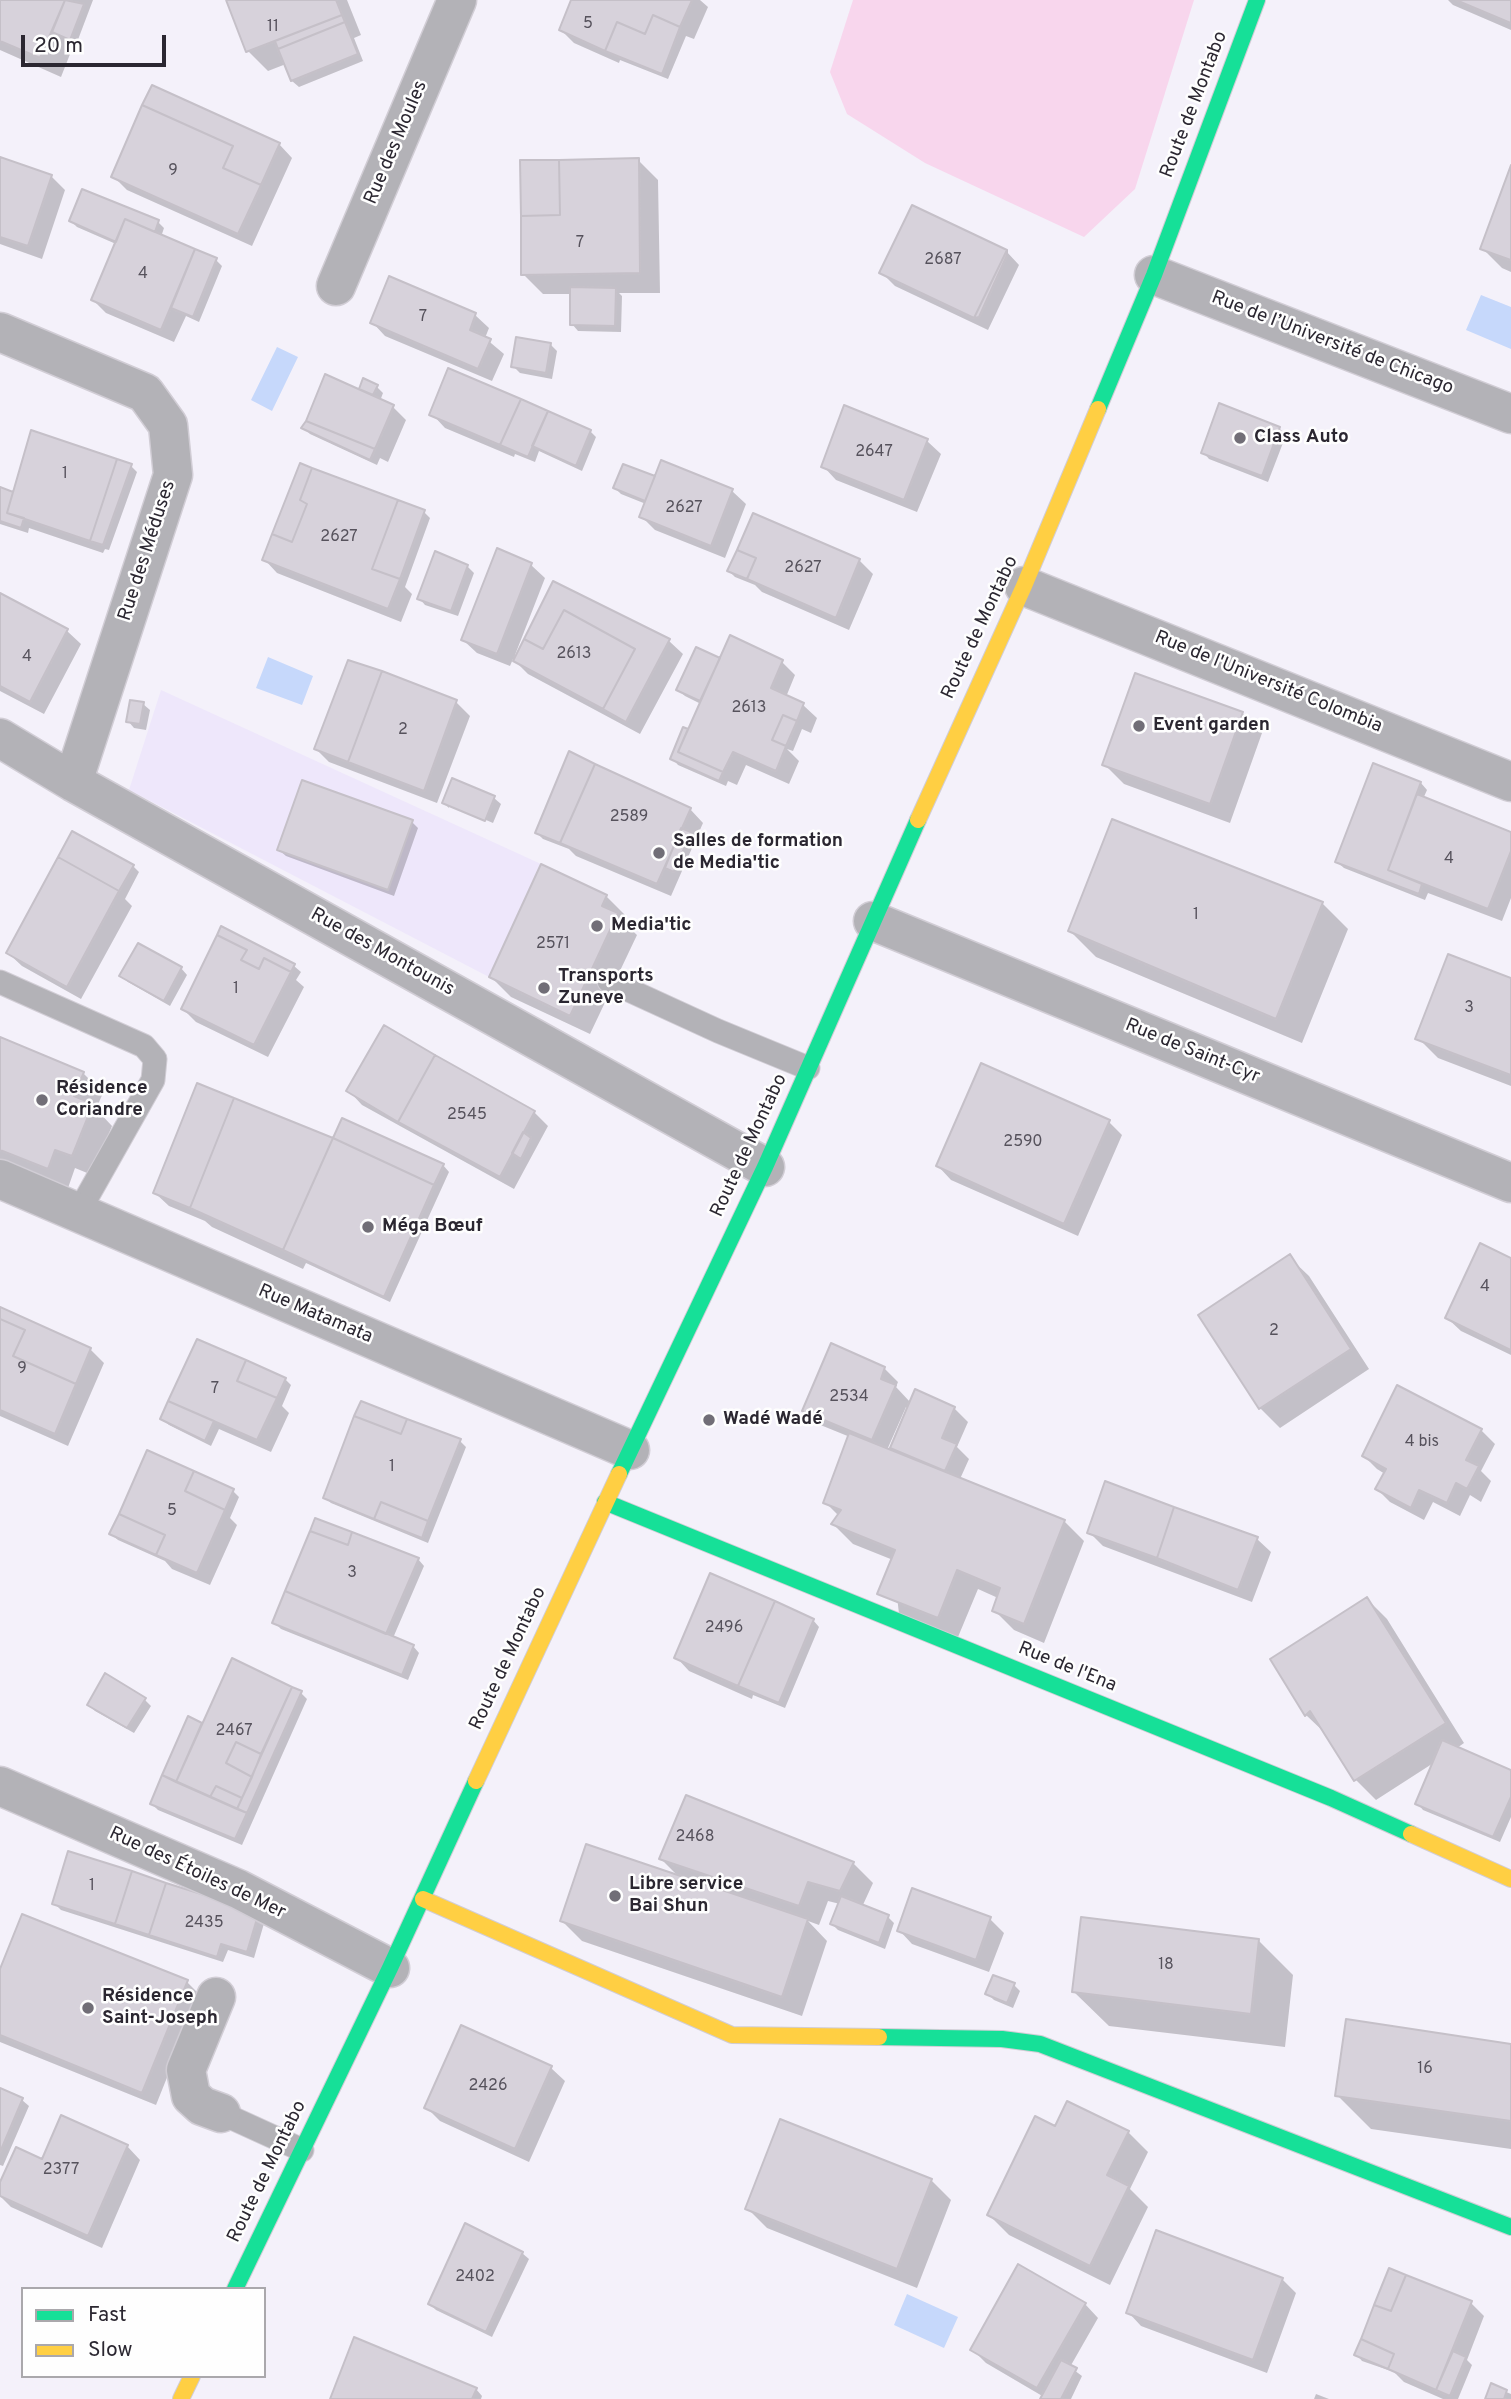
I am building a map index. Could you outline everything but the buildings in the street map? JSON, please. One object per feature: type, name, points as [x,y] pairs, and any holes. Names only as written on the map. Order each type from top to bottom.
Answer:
[{"type":"main road","name":"Route de Montabo","points":[[235,2287],[423,1899],[605,1502],[765,1167],[956,732],[1024,586],[1154,275],[1257,0]]},
{"type":"main road","name":"Rue de l'Ena","points":[[605,1502],[1331,1798],[1511,1880]]},
{"type":"main road","points":[[423,1899],[732,2035],[1002,2039],[1040,2044],[1511,2227]]},
{"type":"main road","points":[[181,2399],[191,2378]]},
{"type":"street","name":"Rue des Moules","points":[[336,286],[457,0]]},
{"type":"street","name":"Rue de l’Université de Chicago","points":[[1154,275],[1511,414]]},
{"type":"street","name":"Rue des Méduses","points":[[0,332],[145,393],[168,425],[173,475],[73,782]]},
{"type":"street","name":"Rue de l'Université Colombia","points":[[1024,586],[1511,782]]},
{"type":"street","name":"Rue des Montounis","points":[[0,738],[73,782],[765,1167]]},
{"type":"street","name":"Rue de Saint-Cyr","points":[[873,921],[1511,1184]]},
{"type":"street","name":"Rue Matamata","points":[[0,1179],[630,1450]]},
{"type":"street","name":"Rue des Étoiles de Mer","points":[[0,1786],[238,1889],[390,1968]]},
{"type":"street","points":[[216,1997],[186,2070],[191,2096],[202,2106],[221,2113]]},
{"type":"lane","points":[[609,981],[718,1031],[808,1068]]},
{"type":"lane","points":[[0,982],[144,1046],[155,1059],[153,1080],[78,1213]]},
{"type":"lane","points":[[221,2113],[302,2150]]},
{"type":"shaded area","points":[[853,0],[1194,0],[1135,189],[1084,237],[925,163],[847,114],[830,72]]},
{"type":"shaded area","points":[[161,690],[541,864],[489,977],[129,790]]},
{"type":"water","points":[[1481,295],[1511,307],[1511,349],[1466,330]]},
{"type":"water","points":[[277,347],[298,357],[272,411],[251,400]]},
{"type":"water","points":[[268,657],[313,676],[302,705],[256,688]]},
{"type":"water","points":[[907,2294],[958,2317],[944,2348],[894,2325]]},
{"type":"traffic: fast","points":[[1098,409],[1154,275],[1257,0]]},
{"type":"traffic: fast","points":[[619,1474],[765,1167],[918,820]]},
{"type":"traffic: fast","points":[[605,1502],[1331,1798],[1411,1834]]},
{"type":"traffic: fast","points":[[236,2287],[390,1968],[476,1781]]},
{"type":"traffic: fast","points":[[879,2037],[1002,2039],[1040,2044],[1511,2227]]},
{"type":"traffic: slow","points":[[918,820],[1024,586],[1098,409]]},
{"type":"traffic: slow","points":[[476,1781],[619,1474]]},
{"type":"traffic: slow","points":[[1411,1834],[1511,1879]]},
{"type":"traffic: slow","points":[[423,1899],[732,2035],[879,2037]]},
{"type":"traffic: slow","points":[[181,2399],[191,2378]]},
{"type":"place","name":"Class Auto","points":[[1240,438]]},
{"type":"place","name":"Event garden","points":[[1139,726]]},
{"type":"place","name":"Salles de formation de Media'tic","points":[[659,853]]},
{"type":"place","name":"Media'tic","points":[[597,926]]},
{"type":"place","name":"Transports Zuneve","points":[[544,988]]},
{"type":"place","name":"Résidence Coriandre","points":[[42,1100]]},
{"type":"place","name":"Méga Bœuf","points":[[368,1227]]},
{"type":"place","name":"Wadé Wadé","points":[[709,1420]]},
{"type":"place","name":"Libre service Bai Shun","points":[[615,1896]]},
{"type":"place","name":"Résidence Saint-Joseph","points":[[88,2008]]}]
